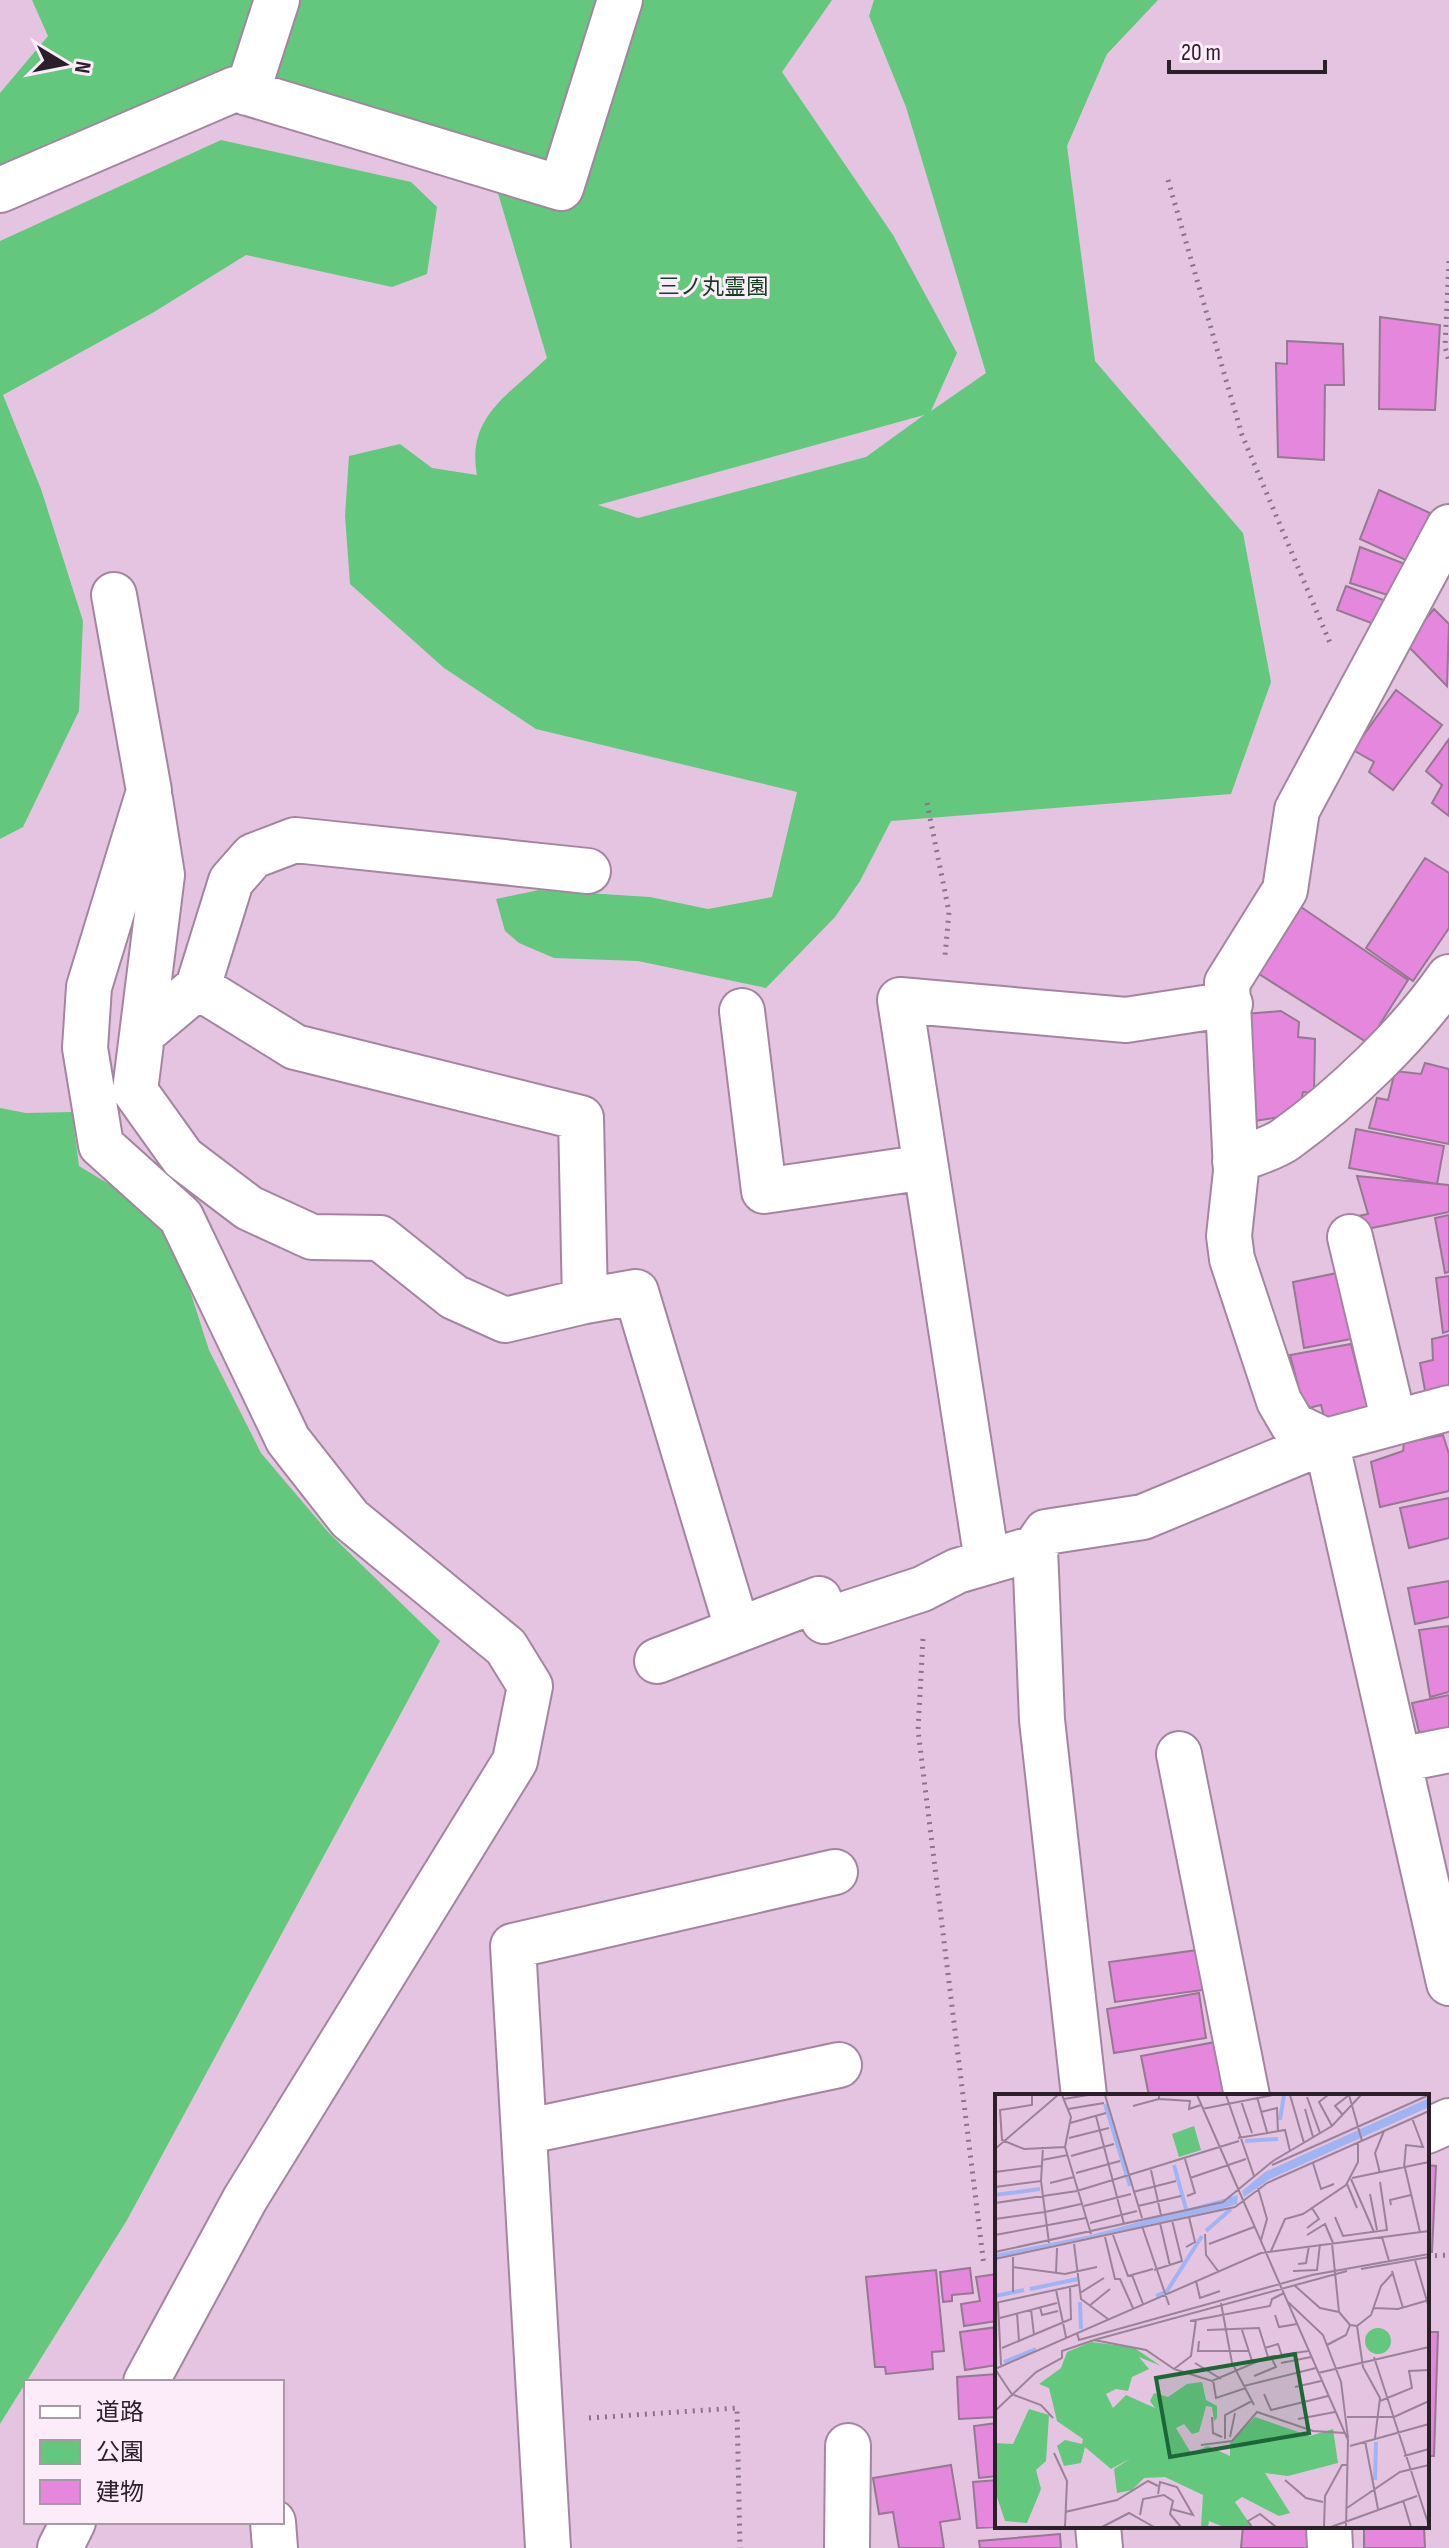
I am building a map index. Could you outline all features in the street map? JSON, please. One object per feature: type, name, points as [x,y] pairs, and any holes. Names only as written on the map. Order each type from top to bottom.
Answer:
[{"type":"street","points":[[247,93],[277,0]]},
{"type":"street","points":[[0,190],[235,89],[561,188],[620,0]]},
{"type":"street","points":[[1326,1441],[1293,1425],[1279,1401],[1238,1285],[1229,1236],[1235,1161],[1227,983],[1285,890],[1297,810],[1449,527]]},
{"type":"street","points":[[114,595],[162,875],[135,1091],[183,1158],[249,1208],[312,1237],[380,1238],[454,1297],[505,1320],[636,1292],[737,1628]]},
{"type":"street","points":[[147,2380],[245,2199],[515,1761],[530,1686],[506,1647],[350,1519],[288,1440],[181,1217],[101,1145],[85,1048],[89,987],[149,791]]},
{"type":"street","points":[[143,1033],[198,987],[231,881],[253,856],[295,840],[588,871]]},
{"type":"street","points":[[1235,1161],[1284,1140],[1383,1056],[1429,1006],[1449,977]]},
{"type":"street","points":[[198,987],[295,1047],[581,1118],[585,1301]]},
{"type":"street","points":[[987,1561],[900,1000],[1126,1020],[1230,1004]]},
{"type":"street","points":[[742,1011],[764,1191],[926,1167]]},
{"type":"street","points":[[1350,1237],[1394,1422]]},
{"type":"street","points":[[1084,2094],[1042,1720],[1035,1548],[1046,1532],[1143,1517],[1326,1441],[1449,1408]]},
{"type":"street","points":[[1326,1441],[1449,1983]]},
{"type":"street","points":[[657,1661],[819,1599],[824,1621],[922,1589],[957,1571],[1035,1548]]},
{"type":"street","points":[[1399,1760],[1449,1750]]},
{"type":"street","points":[[1179,1754],[1247,2094]]},
{"type":"street","points":[[548,2548],[513,1946],[835,1872]]},
{"type":"street","points":[[524,2132],[839,2065]]},
{"type":"street","points":[[1429,2130],[1449,2121]]},
{"type":"street","points":[[847,2548],[848,2446]]},
{"type":"street","points":[[60,2548],[72,2524]]},
{"type":"street","points":[[273,2524],[275,2548]]},
{"type":"street","points":[[1098,2528],[1100,2548]]},
{"type":"street","points":[[1329,2528],[1330,2548]]},
{"type":"path","points":[[1168,180],[1242,435],[1354,700]]},
{"type":"path","points":[[1449,261],[1445,347],[1449,361]]},
{"type":"path","points":[[927,803],[949,912],[945,959]]},
{"type":"path","points":[[922,1589],[924,1615],[918,1730],[984,2266]]},
{"type":"path","points":[[1429,2256],[1449,2255]]},
{"type":"path","points":[[541,2422],[737,2408],[740,2548]]},
{"type":"green space","name":"三ノ丸霊園","points":[[32,0],[832,0],[782,72],[893,235],[957,353],[931,411],[986,373],[906,107],[869,16],[874,0],[1158,0],[1107,54],[1067,146],[1095,361],[1243,533],[1271,682],[1231,794],[891,821],[860,881],[835,917],[766,988],[638,961],[554,958],[519,943],[505,931],[496,899],[539,890],[650,897],[708,909],[772,897],[797,792],[536,729],[444,668],[350,584],[345,516],[349,456],[400,444],[432,468],[477,475],[475,455],[484,422],[505,396],[547,358],[497,190],[217,103],[0,213],[0,93],[48,36]],"holes":[[[924,415],[866,457],[638,518],[598,505]]]},
{"type":"green space","points":[[221,140],[411,182],[437,207],[427,274],[392,287],[246,255],[154,312],[3,395],[41,489],[83,621],[79,711],[23,827],[0,839],[0,241]]},
{"type":"green space","points":[[0,1108],[26,1113],[72,1112],[79,1166],[167,1219],[209,1350],[261,1453],[329,1533],[440,1641],[127,2220],[27,2380],[24,2380],[24,2385],[0,2424]]},
{"type":"building","points":[[1380,317],[1440,325],[1435,410],[1379,409]]},
{"type":"building","points":[[1287,341],[1343,344],[1344,385],[1325,385],[1324,460],[1278,457],[1276,363],[1287,364]]},
{"type":"building","points":[[1379,490],[1430,513],[1410,562],[1360,539]]},
{"type":"building","points":[[1360,547],[1408,565],[1397,598],[1350,583]]},
{"type":"building","points":[[1346,586],[1386,601],[1379,626],[1337,610]]},
{"type":"building","points":[[1434,609],[1449,624],[1447,686],[1405,643]]},
{"type":"building","points":[[1396,690],[1442,725],[1393,790],[1369,772],[1374,762],[1353,750]]},
{"type":"building","points":[[1449,739],[1449,816],[1432,803],[1442,785],[1426,771]]},
{"type":"building","points":[[1425,858],[1449,873],[1449,928],[1413,981],[1366,948]]},
{"type":"building","points":[[1301,907],[1408,980],[1368,1043],[1259,974]]},
{"type":"building","points":[[1281,1011],[1299,1022],[1298,1037],[1315,1039],[1314,1093],[1303,1092],[1298,1114],[1248,1122],[1245,1014]]},
{"type":"building","points":[[1425,1063],[1449,1069],[1449,1144],[1369,1128],[1377,1098],[1388,1100],[1395,1071],[1421,1074]]},
{"type":"building","points":[[1356,1129],[1444,1146],[1437,1184],[1349,1168]]},
{"type":"building","points":[[1357,1176],[1449,1185],[1449,1212],[1362,1230],[1358,1216],[1368,1214]]},
{"type":"building","points":[[1449,1215],[1449,1272],[1445,1273],[1435,1218]]},
{"type":"building","points":[[1337,1273],[1351,1339],[1304,1348],[1293,1282]]},
{"type":"building","points":[[1449,1276],[1449,1331],[1443,1333],[1436,1278]]},
{"type":"building","points":[[1449,1335],[1449,1393],[1426,1396],[1420,1363],[1433,1360],[1432,1339]]},
{"type":"building","points":[[1351,1344],[1368,1410],[1325,1420],[1321,1405],[1304,1409],[1290,1355]]},
{"type":"building","points":[[1443,1435],[1449,1454],[1449,1491],[1380,1507],[1371,1462],[1403,1451],[1404,1443]]},
{"type":"building","points":[[1449,1498],[1449,1538],[1409,1548],[1400,1508]]},
{"type":"building","points":[[1449,1581],[1449,1617],[1415,1624],[1408,1588]]},
{"type":"building","points":[[1449,1626],[1449,1692],[1430,1697],[1419,1630]]},
{"type":"building","points":[[1449,1695],[1449,1733],[1421,1740],[1412,1703]]},
{"type":"building","points":[[1198,1950],[1203,1990],[1115,2002],[1109,1962]]},
{"type":"building","points":[[1199,1993],[1206,2038],[1114,2053],[1107,2009]]},
{"type":"building","points":[[1215,2042],[1225,2094],[1149,2094],[1141,2056]]},
{"type":"building","points":[[1429,2165],[1436,2166],[1432,2252],[1429,2252]]},
{"type":"building","points":[[970,2268],[973,2293],[952,2295],[952,2301],[943,2302],[940,2272]]},
{"type":"building","points":[[936,2270],[944,2351],[932,2352],[933,2369],[886,2374],[885,2367],[875,2367],[866,2277]]},
{"type":"building","points":[[995,2274],[995,2321],[964,2326],[961,2304],[980,2301],[976,2277]]},
{"type":"building","points":[[995,2327],[995,2365],[965,2370],[960,2332]]},
{"type":"building","points":[[1429,2332],[1438,2332],[1434,2456],[1429,2456]]},
{"type":"building","points":[[995,2374],[995,2417],[959,2419],[957,2377]]},
{"type":"building","points":[[995,2423],[995,2476],[979,2478],[974,2426]]},
{"type":"building","points":[[951,2465],[960,2519],[940,2522],[944,2548],[899,2548],[893,2512],[879,2514],[873,2478]]},
{"type":"building","points":[[995,2480],[995,2527],[977,2528],[973,2482]]},
{"type":"building","points":[[1243,2528],[1311,2528],[1309,2548],[1241,2548]]},
{"type":"building","points":[[1364,2528],[1424,2528],[1425,2548],[1364,2548]]},
{"type":"building","points":[[1060,2534],[1061,2548],[980,2548],[979,2541]]}]
